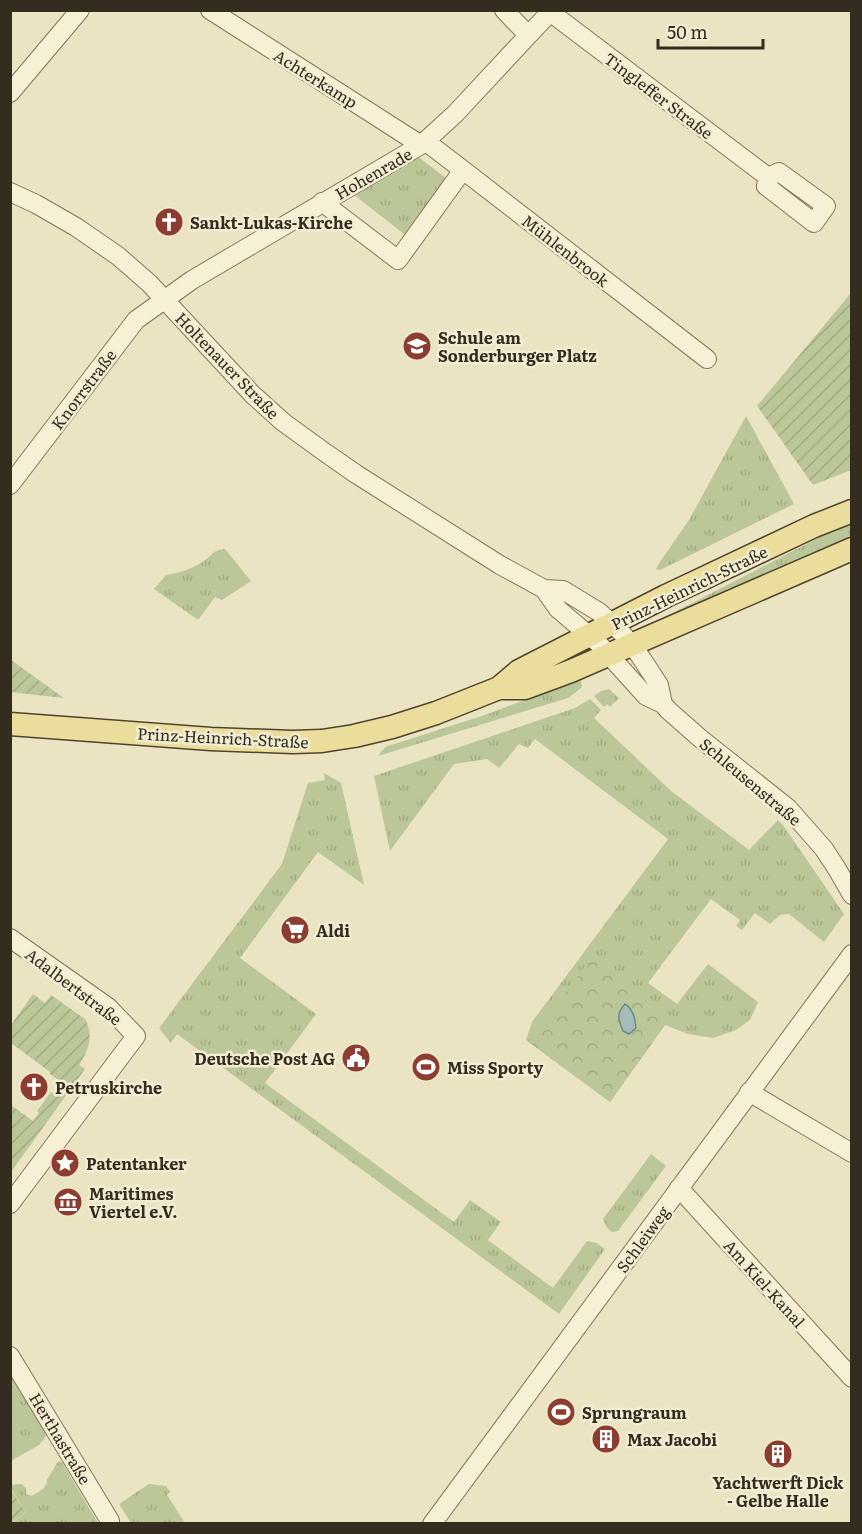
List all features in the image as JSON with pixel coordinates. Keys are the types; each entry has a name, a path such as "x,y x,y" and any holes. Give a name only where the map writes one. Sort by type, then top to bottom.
{"main road":[{"name":"Prinz-Heinrich-Straße","path":"10,724 211,739 293,742 322,741 392,727 436,713 499,688 519,671 666,596 814,526 852,511"},
{"name":"Prinz-Heinrich-Straße","path":"499,688 525,688 571,671 852,549"}],"street":[{"path":"10,93 80,10"},
{"name":"Achterkamp","path":"210,10 423,143"},
{"path":"504,10 528,35"},
{"name":"Hohenrade","path":"164,299 192,280 423,143 455,114 551,11"},
{"name":"Tingleffer Straße","path":"551,11 768,177"},
{"name":"Mühlenbrook","path":"423,143 463,170 707,359"},
{"path":"322,202 398,260 463,170"},
{"name":"Holtenauer Straße","path":"10,192 76,227 104,245 138,272 234,377 283,422 356,474 500,565 544,589 563,590 589,606 613,623 631,644"},
{"name":"Knorrstraße","path":"10,486 135,320 164,299"},
{"name":"Holtenauer Straße","path":"544,589 558,609 608,654"},
{"name":"Schleusenstraße","path":"631,644 659,685 663,704"},
{"name":"Schleusenstraße","path":"608,654 646,696 663,704 701,739 788,808 824,849 852,895"},
{"name":"Adalbertstraße","path":"10,938 108,1007 136,1036 10,1204"},
{"name":"Schleiweg","path":"432,1524 852,954"},
{"path":"749,1092 852,1154"},
{"name":"Am Kiel-Kanal","path":"679,1188 852,1378"},
{"name":"Herthastraße","path":"10,1356 110,1521"}],"green space":[{"path":"416,155 451,182 409,238 353,194"},
{"path":"851,293 851,470 813,485 757,406"},
{"path":"746,416 794,504 660,570 656,569 689,520"},
{"path":"851,521 851,538 670,619 669,615"},
{"path":"225,549 251,581 222,600 215,597 198,620 154,589 166,575 181,572 204,561 215,552"},
{"path":"11,660 64,698 11,692"},
{"path":"580,679 581,688 568,698 378,756 385,747 485,715"},
{"path":"609,689 619,698 610,707 607,704 604,707 594,696"},
{"path":"590,699 601,710 594,718 670,790 749,850 778,820 844,914 824,942 789,914 780,915 770,924 755,913 742,930 736,926 740,920 711,899 648,983 677,1004 708,964 758,1002 750,1020 736,1030 713,1038 688,1034 665,1025 610,1102 526,1040 532,1022 668,839 535,739 528,748 519,744 499,768 487,759 454,764 390,851 374,776 575,708"},
{"path":"324,773 341,783 364,885 318,852 240,958 316,1014 265,1083 454,1222 470,1200 501,1222 488,1240 553,1288 587,1241 596,1243 605,1249 559,1314 177,1034 171,1043 159,1028 282,864 308,783 325,780"},
{"path":"590,960 609,966 665,1025 610,1102 529,1042"},
{"path":"33,994 45,1003 51,995 85,1019 90,1037 79,1065 85,1069 11,1172 11,1105 33,1121 39,1113 37,1111 61,1082 11,1043 11,1025"},
{"path":"651,1154 666,1166 618,1231 612,1232 607,1228 603,1219"},
{"path":"10,1368 45,1424 46,1436 39,1445 11,1461"},
{"path":"60,1461 98,1523 11,1524 26,1512 11,1489 11,1485 22,1484 26,1488 26,1494 32,1496 44,1488"},
{"path":"149,1484 166,1486 170,1492 167,1495 185,1523 131,1523 119,1504"},
{"path":"10,1489 26,1512 11,1523 10,1523"}],"water":[{"path":"625,1004 632,1011 636,1024 636,1028 629,1034 623,1031 619,1020 620,1011"}],"place":[{"name":"Sankt-Lukas-Kirche","path":"169,222"},
{"name":"Schule am Sonderburger Platz","path":"417,346"},
{"name":"Aldi","path":"295,930"},
{"name":"Deutsche Post AG","path":"356,1058"},
{"name":"Miss Sporty","path":"426,1067"},
{"name":"Petruskirche","path":"34,1087"},
{"name":"Patentanker","path":"65,1163"},
{"name":"Maritimes Viertel e.V.","path":"68,1202"},
{"name":"Sprungraum","path":"561,1412"},
{"name":"Max Jacobi","path":"606,1439"},
{"name":"Yachtwerft Dick - Gelbe Halle","path":"778,1454"}]}
